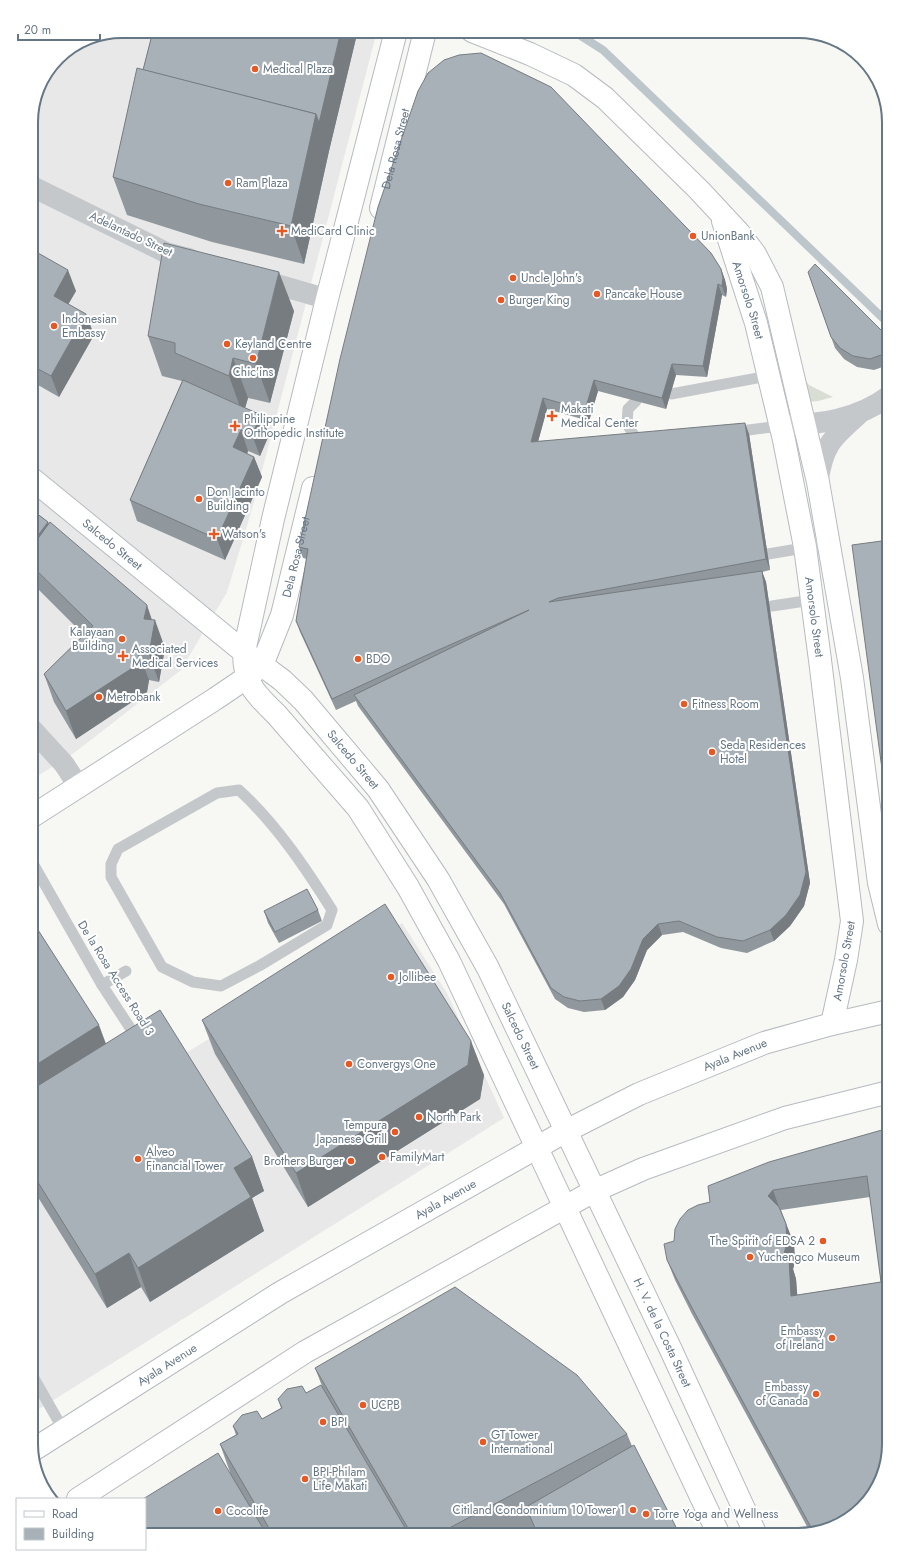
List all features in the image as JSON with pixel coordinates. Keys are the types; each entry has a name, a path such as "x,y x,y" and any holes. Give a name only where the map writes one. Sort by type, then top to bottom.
{"street":[{"path":"394,38 326,299 273,519 244,652 244,666 254,672 265,703 358,808 408,887 459,980 716,1528"},
{"name":"Dela Rosa Street","path":"375,230 423,38"},
{"name":"Amorsolo Street","path":"490,38 530,54 574,75 605,98 699,190 739,233 755,254 772,287 793,425 804,547 852,921 846,960 832,1024"},
{"name":"Adelantado Street","path":"38,189 167,253 205,264"},
{"name":"Amorsolo Street","path":"722,216 728,239 736,259 756,323 768,376 793,425 817,479 852,678 878,883 882,898"},
{"path":"243,275 326,299"},
{"path":"817,479 820,462 827,446 840,431 860,413 882,400"},
{"path":"793,425 834,420 860,413"},
{"name":"Dela Rosa Street","path":"254,672 282,615 317,469"},
{"name":"Salcedo Street","path":"38,484 244,652"},
{"path":"38,813 80,787 254,672"},
{"name":"Salcedo Street","path":"254,672 282,680 303,700 378,789 438,879 488,968 566,1131"},
{"path":"38,736 64,764 80,787"},
{"name":"Ayala Avenue","path":"38,1446 280,1293 566,1131 639,1094 764,1043 832,1024 882,1013"},
{"path":"80,1498 305,1352 594,1191 643,1170 786,1118 882,1094"},
{"name":"H. V. de la Costa Street","path":"566,1131 671,1350 753,1528"}],"lane":[{"path":"671,394 768,376"},
{"path":"636,401 628,409 627,424 635,437 650,441 658,440"},
{"path":"719,434 793,425"},
{"path":"768,554 828,544"},
{"path":"772,606 812,600"},
{"path":"239,790 256,806 305,868 332,910 327,925 259,966 222,986 193,982 162,967 155,954 111,878 112,864 118,849 217,792 239,790"},
{"name":"De la Rosa Access Road 3","path":"38,872 102,985 143,1047"},
{"path":"102,985 126,971"},
{"path":"38,1385 64,1431"}],"shaded area":[{"path":"117,38 375,38 252,509 227,592 181,670 70,756 38,776 38,117 44,90 55,71 80,49 90,44"},
{"path":"804,379 809,385 833,397 810,402"},
{"path":"402,923 447,993 504,1118 38,1410 38,1142"}],"building":[{"path":"151,38 339,38 319,123 316,114 143,70"},
{"path":"481,53 551,87 711,253 721,269 723,278 722,286 718,284 703,366 672,364 662,398 594,380 585,410 543,398 531,442 745,423 766,559 558,598 549,602 762,571 806,872 800,895 786,915 770,930 743,941 717,937 679,921 658,924 643,939 631,969 619,986 601,999 580,1001 564,997 551,988 500,893 354,695 529,610 332,699 296,621 308,549 299,547 340,359 378,207 418,91 428,73 444,60 459,55"},
{"name":"Ram Plaza","path":"137,68 316,114 291,226 199,204 113,177"},
{"path":"164,243 279,272 256,364 233,358 229,376 175,353 175,343 148,336"},
{"path":"38,253 68,270 54,296 86,314 51,376 38,369"},
{"path":"815,264 882,331 882,355 870,359 853,356 840,348 831,337 808,272"},
{"name":"Don Jacinto Building","path":"183,380 261,415 252,435 241,430 233,447 254,457 217,539 130,500"},
{"path":"38,514 48,522 38,536"},
{"name":"Kalayaan Building","path":"50,522 147,605 144,619 155,620 149,654 139,653 137,665 66,711 44,674 93,626 38,572 38,538"},
{"path":"882,541 882,769 852,545"},
{"path":"307,889 318,910 275,932 264,911"},
{"name":"Convergys One","path":"385,904 471,1041 468,1065 296,1173 202,1020"},
{"path":"38,930 99,1025 38,1064"},
{"name":"Alveo Financial Tower","path":"160,1010 252,1157 234,1168 251,1197 138,1268 129,1253 95,1274 38,1182 38,1086"},
{"path":"882,1130 881,1455 876,1476 865,1495 849,1511 825,1524 811,1527 667,1260 664,1244 674,1241 675,1229 680,1219 688,1210 698,1205 710,1202 708,1186 769,1162","holes":["867,1176 881,1282 791,1296 789,1258 783,1258 787,1242 786,1224 779,1207 768,1196 773,1190"]},
{"name":"GT Tower International","path":"455,1287 577,1375 627,1434 449,1528 408,1528 315,1368"},
{"name":"BPI-Philam Life Makati","path":"321,1385 405,1528 269,1528 220,1444 238,1434 233,1426 242,1415 257,1411 262,1419 282,1408 278,1399 287,1389 302,1386 306,1393"},
{"path":"634,1445 676,1528 535,1528 526,1507"},
{"path":"218,1453 263,1528 146,1528 146,1498 145,1498"}],"waterway":[{"path":"584,38 603,50 882,317"}],"place":[{"name":"Medical Plaza","path":"255,69"},
{"name":"Ram Plaza","path":"228,183"},
{"name":"MediCard Clinic","path":"282,231"},
{"name":"UnionBank","path":"693,236"},
{"name":"Uncle John's","path":"513,278"},
{"name":"Pancake House","path":"597,294"},
{"name":"Burger King","path":"501,300"},
{"name":"Indonesian Embassy","path":"54,326"},
{"name":"Keyland Centre","path":"227,344"},
{"name":"Chic'ins","path":"253,358"},
{"name":"Makati Medical Center","path":"552,416"},
{"name":"Philippine Orthopedic Institute","path":"235,426"},
{"name":"Don Jacinto Building","path":"199,499"},
{"name":"Watson's","path":"214,534"},
{"name":"Kalayaan Building","path":"122,639"},
{"name":"Associated Medical Services","path":"123,656"},
{"name":"BDO","path":"358,659"},
{"name":"Metrobank","path":"99,697"},
{"name":"Fitness Room","path":"684,704"},
{"name":"Seda Residences Hotel","path":"712,752"},
{"name":"Jollibee","path":"391,977"},
{"name":"Convergys One","path":"349,1064"},
{"name":"North Park","path":"419,1117"},
{"name":"Tempura Japanese Grill","path":"395,1132"},
{"name":"FamilyMart","path":"382,1157"},
{"name":"Alveo Financial Tower","path":"138,1159"},
{"name":"Brothers Burger","path":"351,1161"},
{"name":"The Spirit of EDSA 2","path":"823,1241"},
{"name":"Yuchengco Museum","path":"750,1257"},
{"name":"Embassy of Ireland","path":"832,1338"},
{"name":"Embassy of Canada","path":"816,1394"},
{"name":"UCPB","path":"363,1405"},
{"name":"BPI","path":"323,1422"},
{"name":"GT Tower International","path":"483,1442"},
{"name":"BPI-Philam Life Makati","path":"305,1479"},
{"name":"Citiland Condominium 10 Tower 1","path":"633,1510"},
{"name":"Cocolife","path":"218,1511"},
{"name":"Torre Yoga and Wellness","path":"646,1514"}]}
